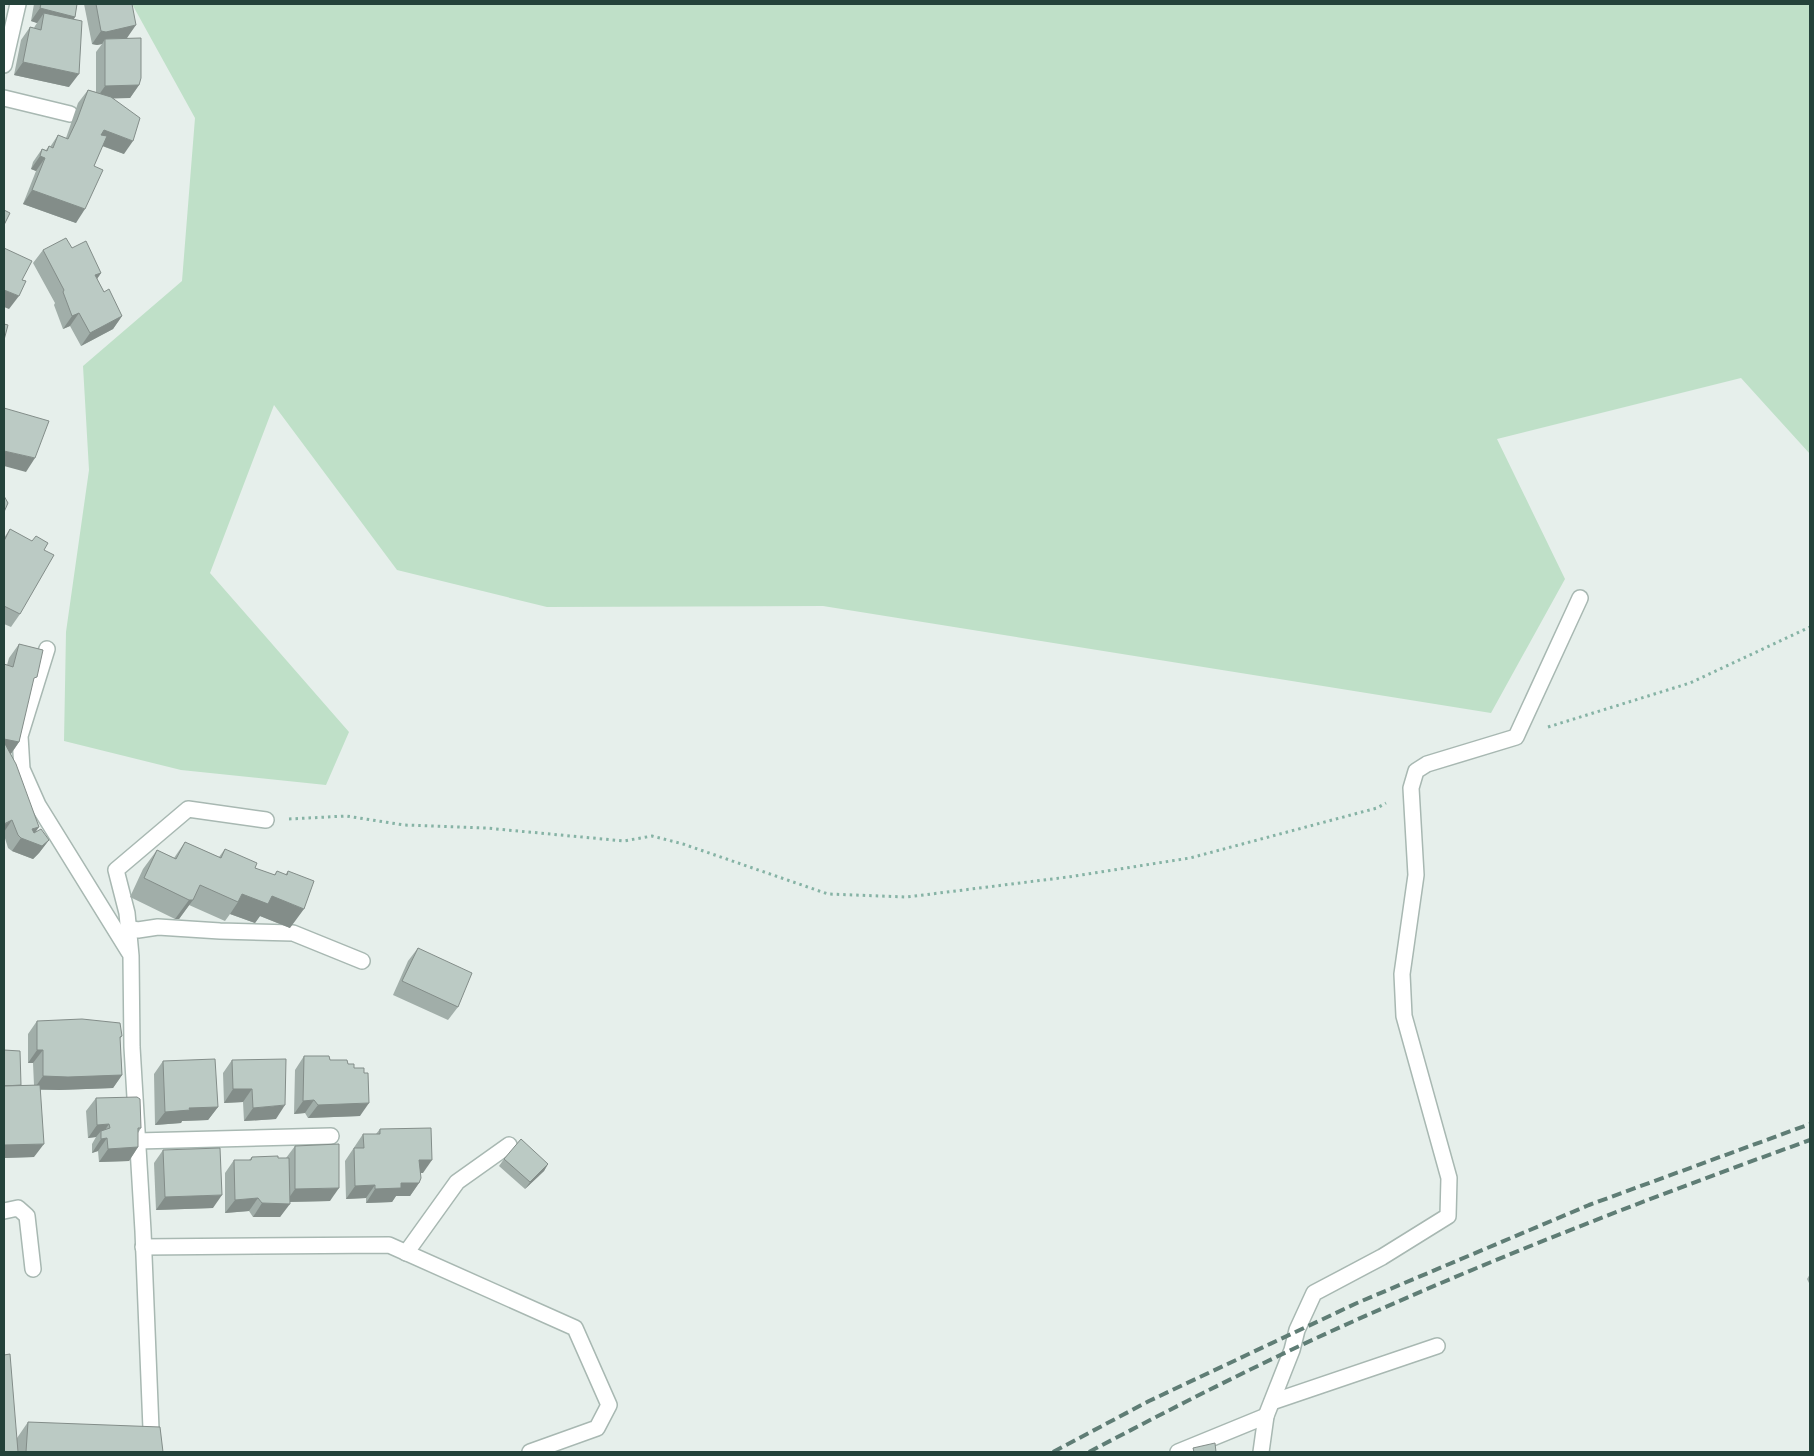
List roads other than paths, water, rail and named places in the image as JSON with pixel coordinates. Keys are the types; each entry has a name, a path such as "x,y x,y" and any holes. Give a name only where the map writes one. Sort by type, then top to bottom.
{"street":[{"path":"4,65 18,4"},
{"path":"4,98 70,114"},
{"path":"1261,1452 1266,1416 1292,1350 1297,1330 1314,1293 1382,1257 1448,1216 1449,1178 1404,1016 1402,974 1416,875 1411,788 1416,771 1427,764 1516,737 1580,598"},
{"path":"47,648 20,736 22,769 38,805 131,956"},
{"path":"153,1452 132,1047 131,956 127,913 116,870 188,809 266,820"},
{"path":"129,928 138,930 158,927 293,933 362,960"},
{"path":"137,1141 331,1136"},
{"path":"406,1253 457,1182 509,1145"},
{"path":"4,1211 18,1208 27,1216 33,1269"},
{"path":"143,1247 389,1245 575,1328 609,1404 597,1428 530,1452"},
{"path":"1272,1402 1436,1346"},
{"path":"1178,1452 1266,1416"}],"railway":[{"path":"1053,1452 1149,1401 1357,1303 1589,1205 1810,1124"},
{"path":"1089,1452 1265,1363 1426,1289 1590,1222 1810,1140"}]}
